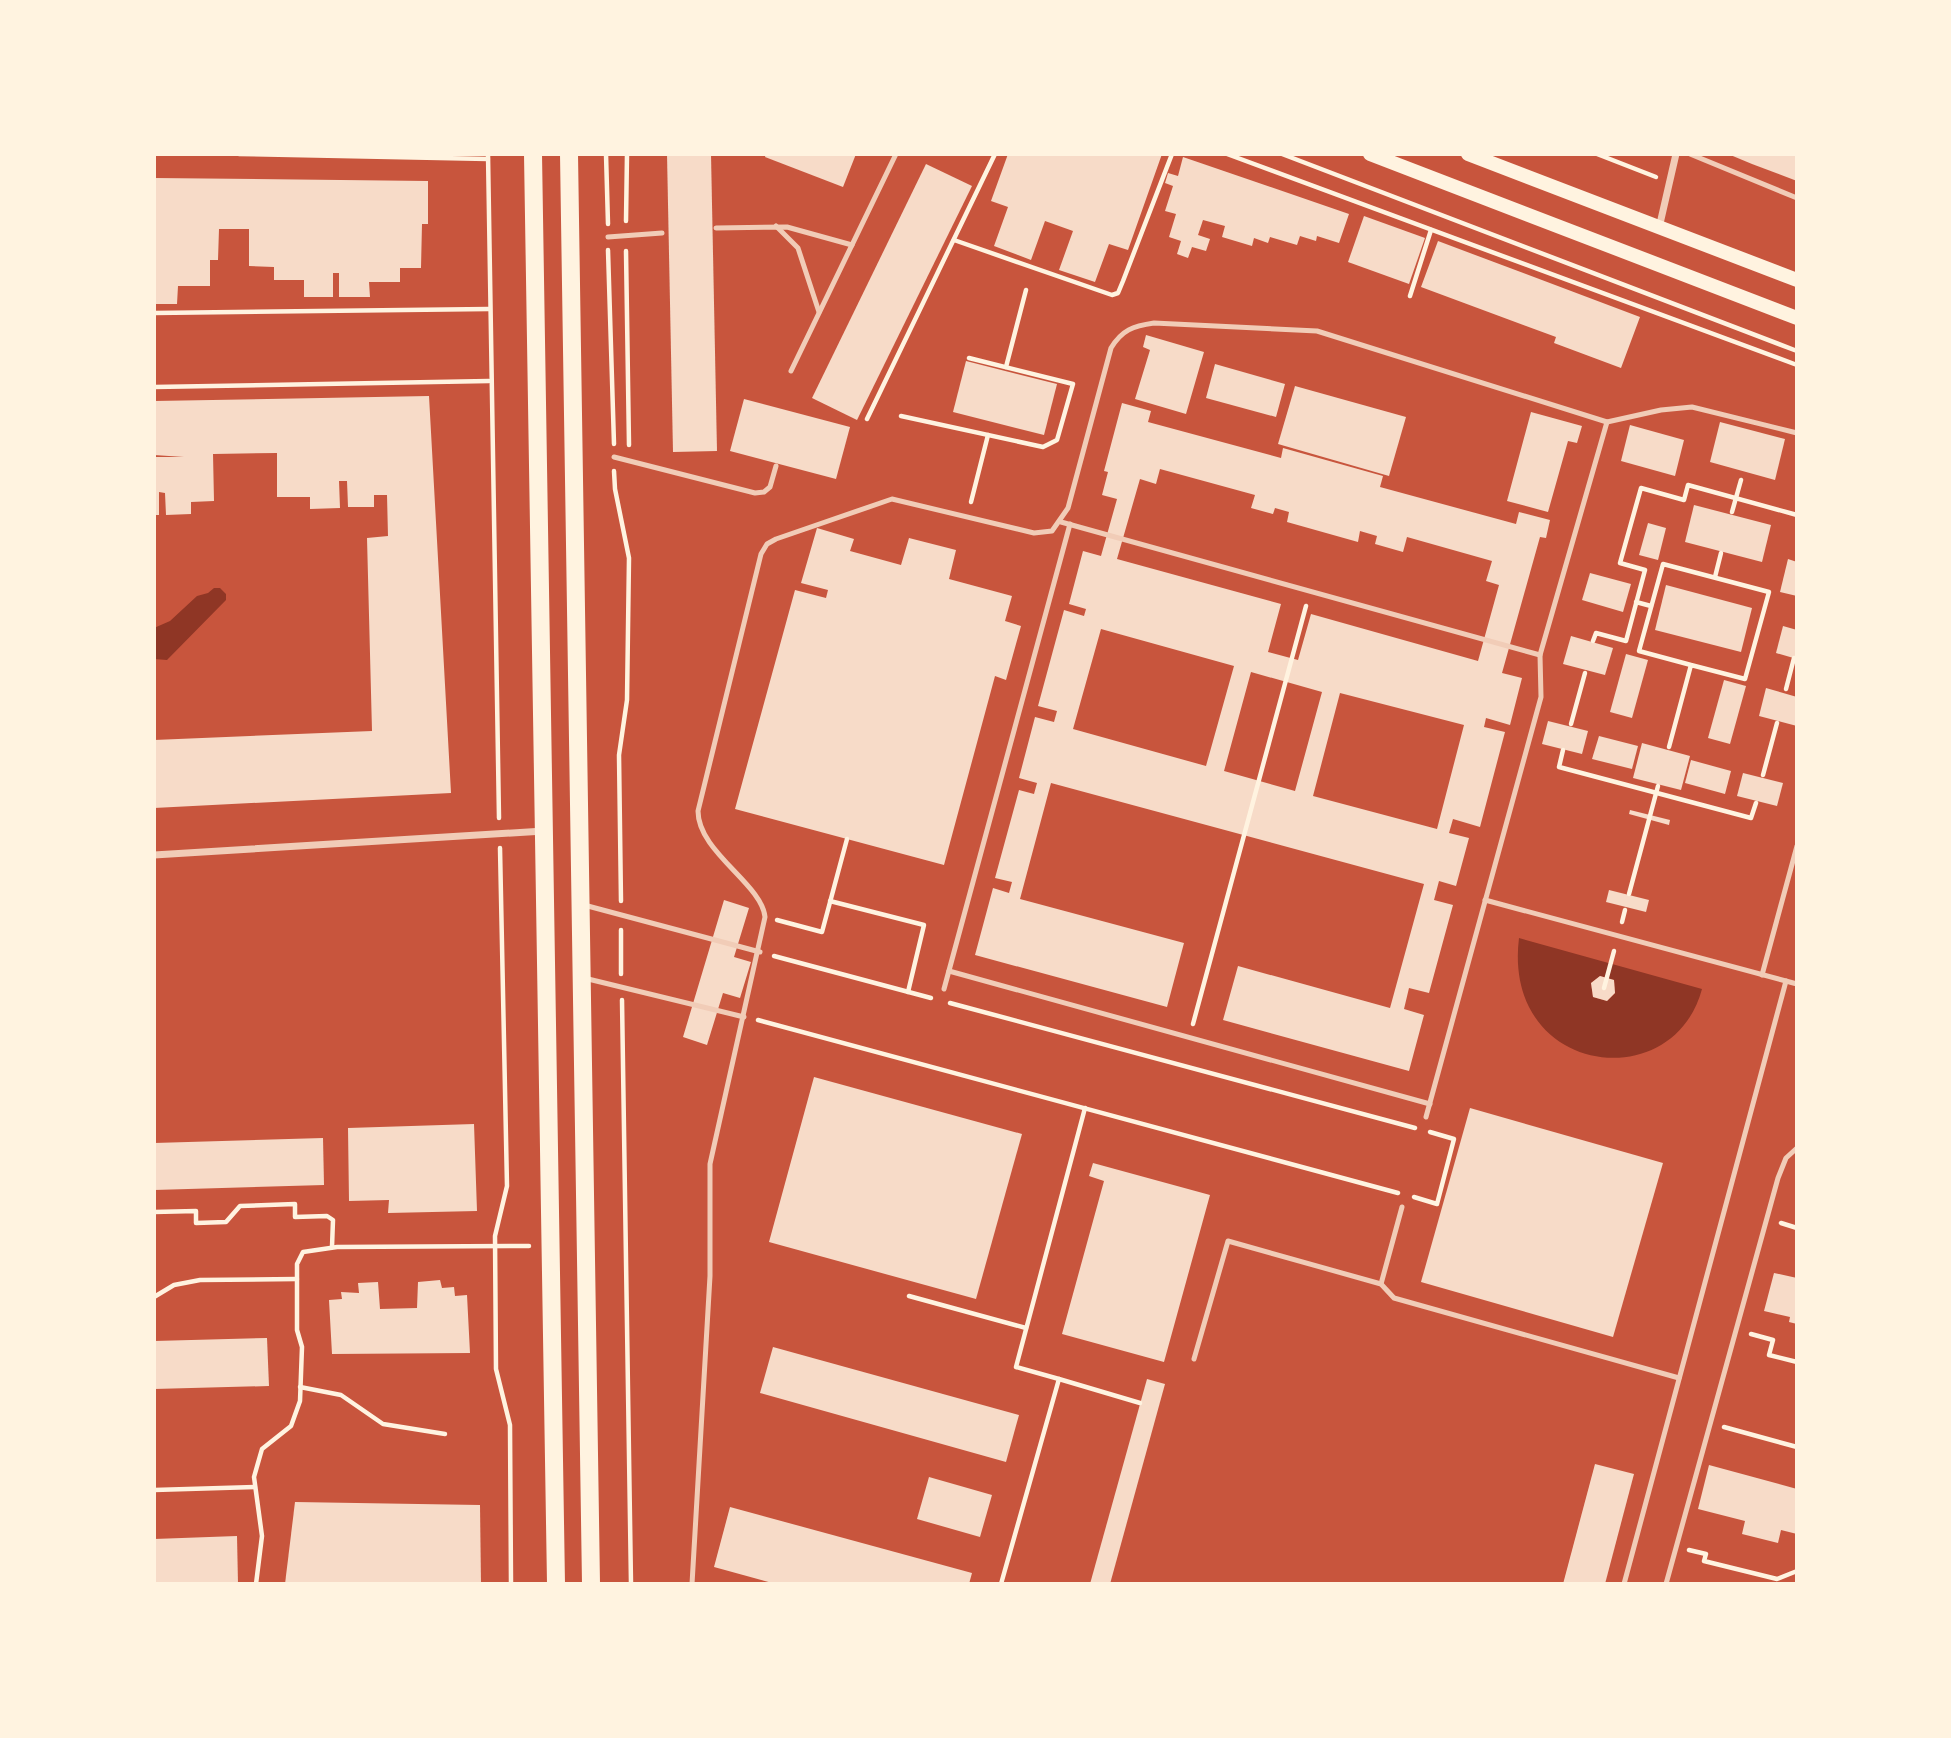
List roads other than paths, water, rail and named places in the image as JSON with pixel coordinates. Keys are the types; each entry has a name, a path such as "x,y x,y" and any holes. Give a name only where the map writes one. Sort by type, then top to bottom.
{"main road":[{"path":"533,154 556,1584"},
{"path":"569,154 584,978 591,1584"},
{"path":"1370,154 1797,318"},
{"path":"1468,154 1797,280"}],"street":[{"path":"1659,228 1676,154"},
{"path":"154,855 544,831"}],"lane":[{"path":"791,371 896,154"},
{"path":"1690,154 1797,198"},
{"path":"716,228 776,226 800,229 852,245"},
{"path":"776,226 798,248 819,313"},
{"path":"608,237 662,233"},
{"path":"692,1584 710,1276 710,1164 717,1123 760,952 765,917 764,905 759,897 740,880 708,839 698,819 763,549 776,539 882,500 903,500 1040,534 1052,531 1061,522 1068,508 1111,348 1122,333 1133,326 1154,323 1317,331 1607,422 1661,410 1692,407 1797,433"},
{"path":"1426,1117 1541,697 1539,655 1607,422"},
{"path":"614,457 755,493 764,492 770,487 776,467"},
{"path":"1061,522 1539,655"},
{"path":"944,989 1070,524"},
{"path":"1762,975 1797,846"},
{"path":"1485,900 1797,984"},
{"path":"581,905 760,952"},
{"path":"949,971 1430,1104"},
{"path":"584,978 744,1017"},
{"path":"1624,1584 1786,981"},
{"path":"1666,1584 1779,1178 1786,1158 1797,1148"},
{"path":"1381,1284 1402,1207"},
{"path":"1194,1359 1227,1241 1381,1284 1394,1298 1679,1378"}]}
